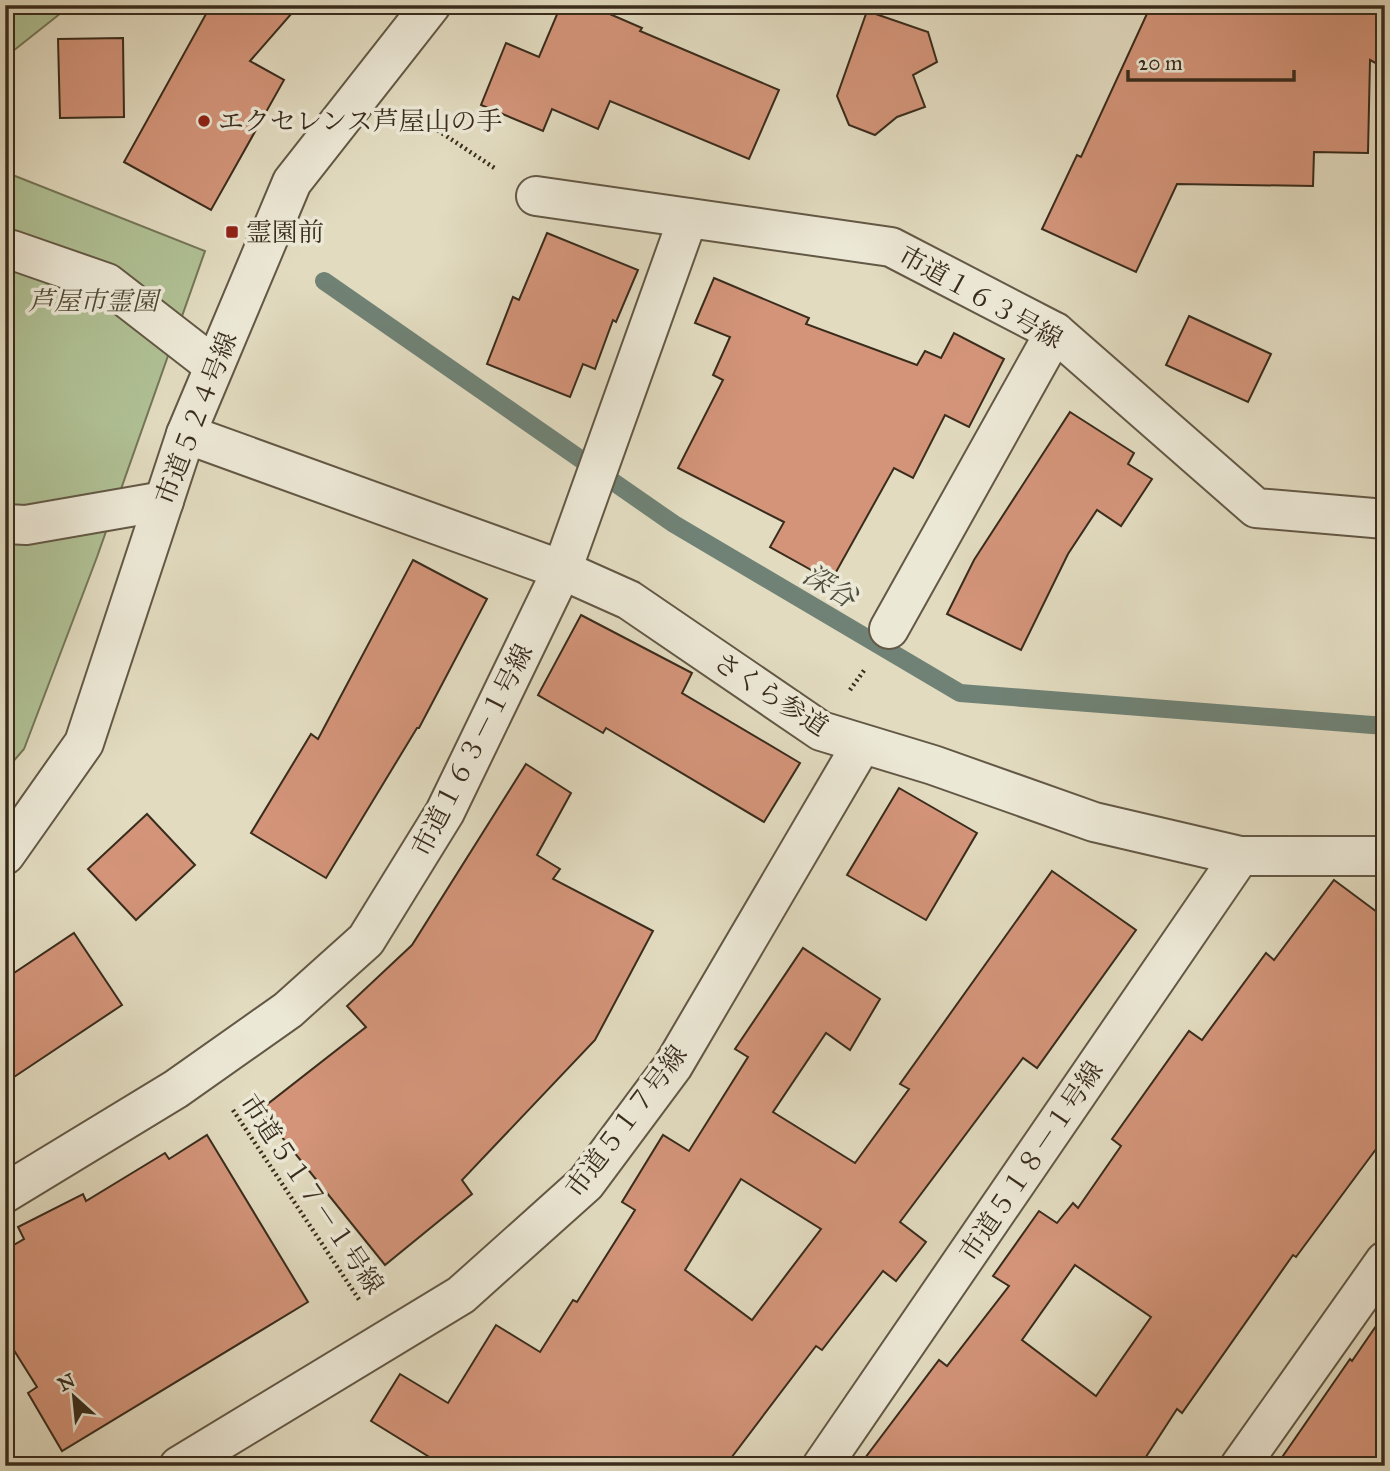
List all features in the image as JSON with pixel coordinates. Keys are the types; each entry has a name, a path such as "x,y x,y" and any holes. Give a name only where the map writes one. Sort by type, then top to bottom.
{"street":[{"name":"市道５２４号線","path":"5,855 84,743 186,434 292,182 431,5"},
{"name":"市道１６３号線","path":"536,196 891,247 1055,332 1255,508 1385,519"},
{"name":"市道１６３－１号線","path":"5,1192 176,1089 288,1010 366,940 445,812 562,570 688,218"},
{"path":"5,250 12,250 107,283 214,366"},
{"path":"889,629 1055,332"},
{"name":"さくら参道","path":"186,434 562,570 629,600 821,731 933,765 1094,822 1240,856 1385,856"},
{"path":"5,524 26,525 164,501"},
{"name":"市道５１７号線","path":"179,1466 461,1295 586,1183 673,1066 862,744"},
{"name":"市道５１８－１号線","path":"822,1466 1240,856"},
{"path":"1240,1466 1385,1261"}],"path":[{"path":"418,117 536,196"},
{"name":"市道５１７－１号線","path":"206,1068 386,1340"}],"green space":[{"path":"5,5 71,5 13,51 5,72"},
{"name":"芦屋市霊園","path":"5,172 205,251 97,557 24,749 5,771"}],"building":[{"name":"エクセレンス芦屋山の手","path":"211,5 299,5 250,61 284,80 211,210 124,162"},
{"path":"561,5 589,5 642,28 640,31 779,90 749,159 610,101 598,129 552,109 543,131 481,105 506,43 539,57"},
{"path":"1151,5 1385,5 1385,68 1370,60 1368,153 1314,152 1313,186 1177,184 1136,272 1042,229 1077,155 1081,157"},
{"path":"867,11 928,32 937,62 913,75 925,107 897,117 875,135 849,125 837,96"},
{"path":"123,38 124,117 60,118 58,39"},
{"path":"547,233 638,270 616,322 613,320 595,369 583,364 570,397 487,364 513,297 519,300"},
{"path":"714,278 809,318 806,324 917,365 925,351 941,358 954,333 1004,359 969,427 945,415 913,478 894,468 831,581 770,547 784,522 678,468 723,380 713,375 730,337 695,323"},
{"path":"1189,316 1271,354 1248,402 1166,365"},
{"path":"1070,412 1134,453 1128,464 1152,479 1121,526 1097,510 1068,554 1021,650 947,614 974,560"},
{"path":"413,560 487,599 419,728 326,878 251,833 311,734 318,739"},
{"path":"581,615 692,673 682,693 800,763 764,822 606,728 603,733 538,695"},
{"path":"526,764 571,793 537,855 560,869 553,879 653,931 595,1040 462,1180 472,1194 385,1265 260,1110 366,1027 347,1006 412,945"},
{"path":"899,788 977,833 926,920 847,875"},
{"path":"147,814 195,865 136,920 88,869"},
{"path":"1052,871 1136,930 1037,1068 1023,1058 900,1222 926,1242 896,1281 883,1271 822,1350 816,1346 725,1466 444,1466 371,1421 400,1374 448,1403 496,1325 540,1352 573,1300 577,1302 635,1210 622,1202 663,1135 689,1151 748,1057 735,1049 803,948 880,999 850,1050 826,1033 773,1112 855,1163 909,1089 900,1084","holes":["741,1179 821,1229 752,1320 685,1270"]},
{"path":"1334,880 1385,918 1385,1137 1296,1257 1293,1255 1182,1413 1177,1409 1140,1466 859,1466 939,1360 947,1366 1009,1286 993,1276 1039,1211 1057,1223 1073,1203 1078,1208 1121,1146 1112,1139 1189,1031 1202,1040 1266,953 1274,960","holes":["1075,1265 1151,1317 1096,1396 1022,1340"]},
{"path":"74,933 122,1005 5,1083 5,979"},
{"path":"207,1135 308,1302 62,1451 28,1393 37,1387 5,1336 5,1250 24,1239 18,1227 83,1194 86,1201 165,1153 169,1159"},
{"path":"1385,1313 1385,1466 1276,1466 1350,1359 1352,1361"}],"waterway":[{"name":"深谷","path":"324,281 674,524 960,693 1385,726"}],"place":[{"name":"エクセレンス芦屋山の手","path":"204,121"},
{"name":"霊園前","path":"232,232"}]}
